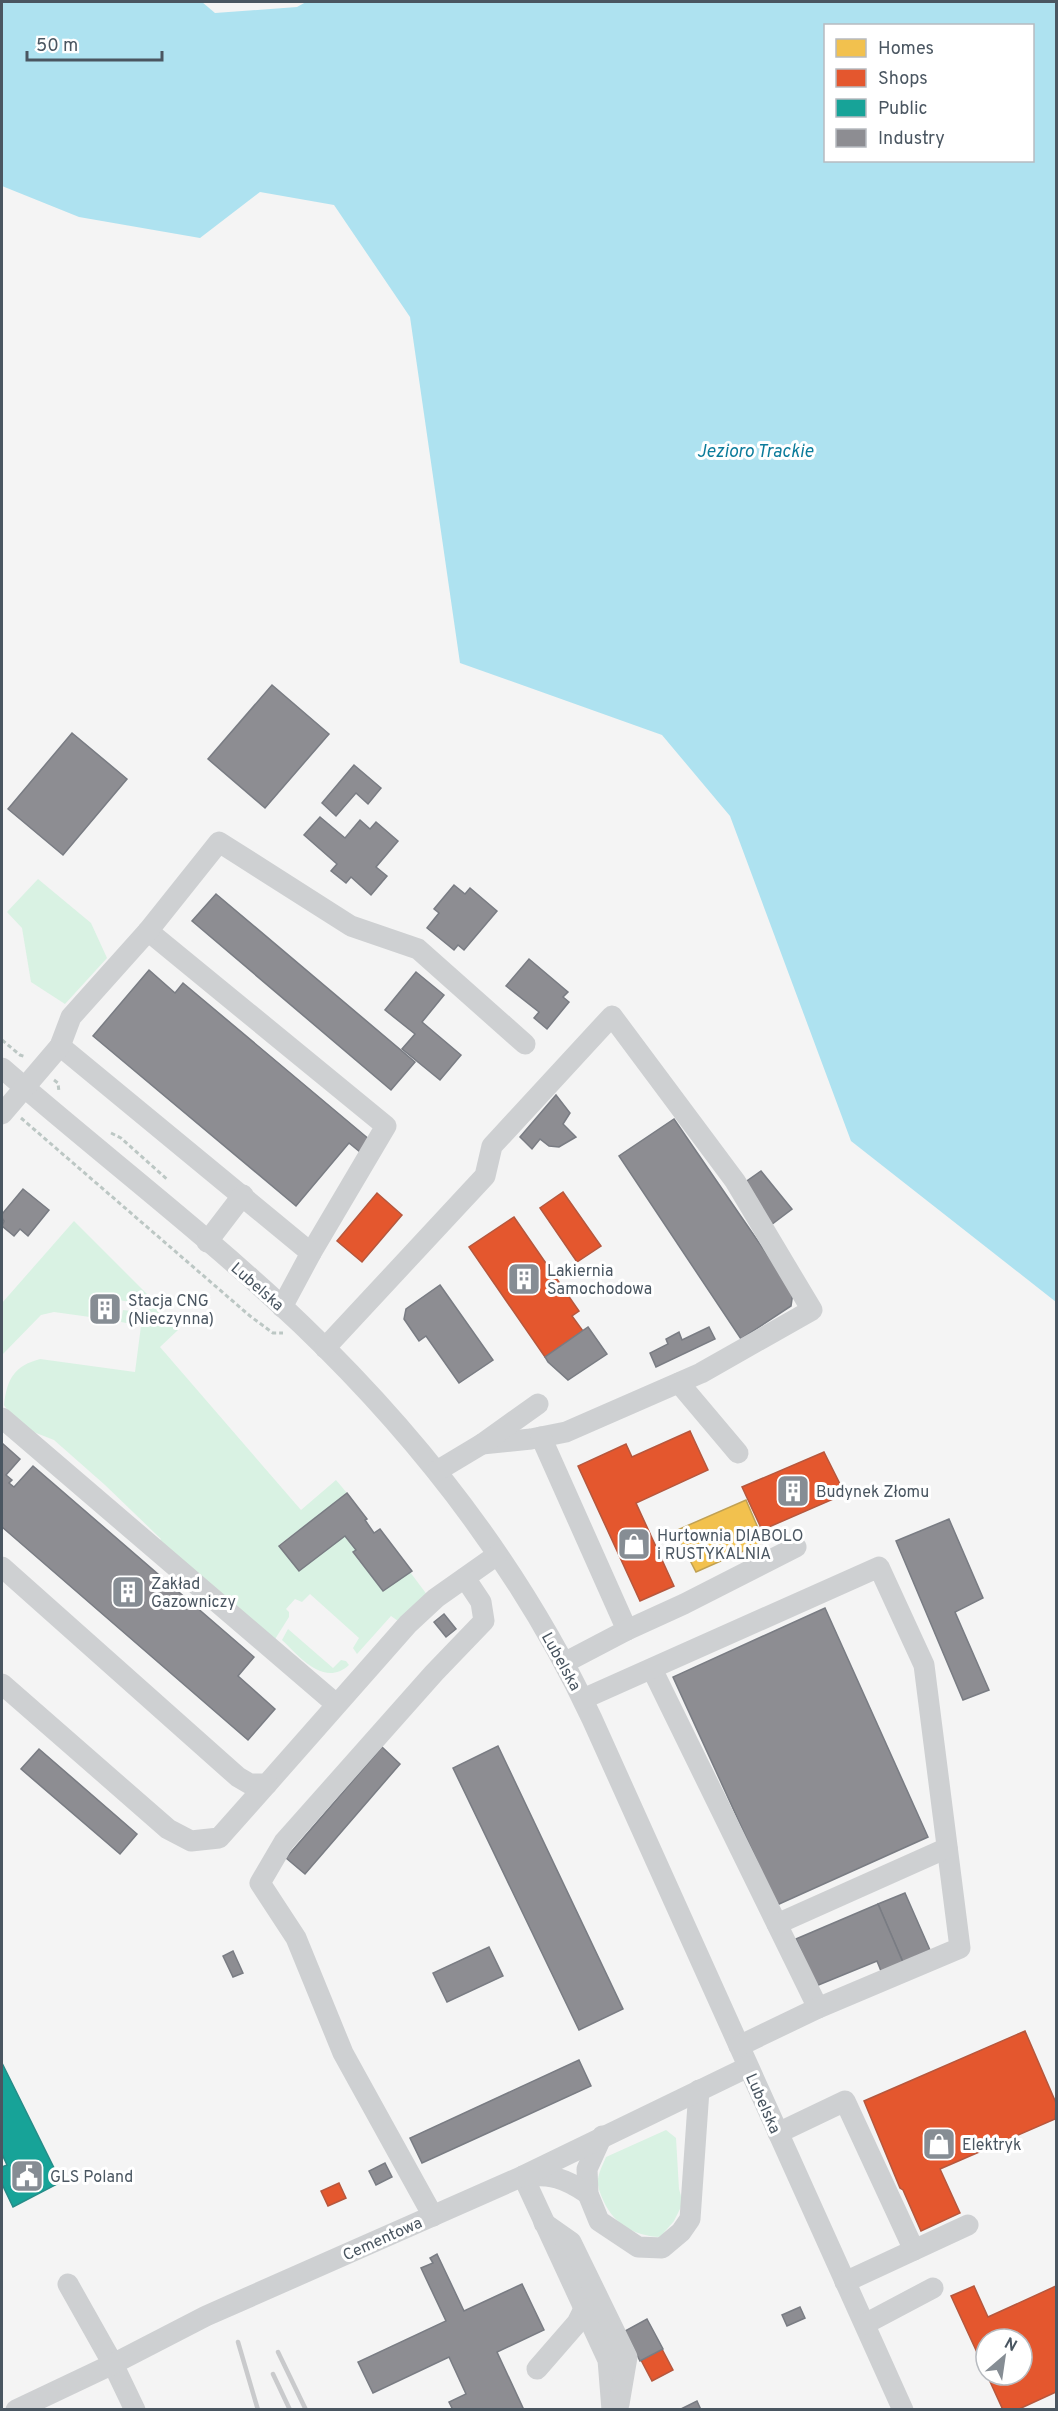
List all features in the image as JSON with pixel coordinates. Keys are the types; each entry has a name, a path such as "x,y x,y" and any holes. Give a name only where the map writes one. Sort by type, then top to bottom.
{"street":[{"path":"5,1111 60,1046 71,1017 148,931 219,842 351,926 418,949 525,1044"},
{"path":"148,931 386,1126 282,1307"},
{"path":"325,1348 486,1176 492,1146 612,1016 735,1181 812,1310 701,1373 566,1432 482,1444"},
{"path":"60,1046 311,1253"},
{"name":"Lubelska","path":"2,1068 300,1323 377,1401 437,1471 498,1555 564,1663 583,1699 903,2409"},
{"path":"207,1242 243,1195"},
{"path":"679,1383 738,1453"},
{"path":"437,1471 482,1444 538,1404"},
{"path":"2,1418 336,1704"},
{"path":"541,1437 627,1630"},
{"path":"564,1663 796,1547"},
{"path":"2,1684 168,1829 191,1841 219,1838 408,1624 436,1598 498,1555"},
{"path":"2,1567 238,1777 250,1784 267,1784"},
{"path":"583,1699 879,1567 924,1665 960,1948 818,2008 739,2046"},
{"path":"433,2216 343,2054 296,1938 260,1883 284,1842 434,1673 484,1621 481,1602 465,1578"},
{"path":"652,1669 818,2008"},
{"path":"777,1924 946,1848"},
{"name":"Cementowa","path":"16,2409 113,2364 206,2316 524,2176 602,2136 748,2067"},
{"path":"602,2136 587,2169 588,2194 599,2221 638,2247 662,2248 681,2232 690,2219 699,2090"},
{"path":"778,2133 845,2101 914,2250"},
{"path":"588,2194 571,2182 547,2174 524,2176 543,2223 608,2360 612,2409"},
{"path":"543,2223 571,2242 627,2357 619,2409"},
{"path":"845,2282 968,2225"},
{"path":"68,2284 113,2364 135,2409"},
{"path":"865,2324 933,2288"},
{"path":"537,2369 577,2323 584,2309"}],"path":[{"path":"5,1111 273,1333 291,1333 300,1323"}],"green space":[{"path":"38,879 91,923 107,958 65,1004 31,982 22,928 7,912"},
{"path":"74,1221 155,1302 178,1330 160,1347 301,1510 336,1480 347,1493 279,1545 299,1571 345,1536 356,1550 353,1553 383,1591 410,1572 428,1596 398,1621 391,1616 357,1654 353,1648 359,1638 310,1594 302,1602 295,1599 286,1609 289,1617 272,1644 157,1543 161,1539 105,1485 54,1440 31,1431 15,1421 4,1405 7,1388 13,1375 24,1365 40,1359 135,1372 141,1326 121,1322 123,1310 148,1313 148,1304 93,1297 90,1317 54,1312 41,1315 2,1355 2,1303"},
{"path":"288,1629 333,1668 341,1660 346,1661 349,1665 340,1671 330,1673 312,1667 282,1640"},
{"path":"666,2130 676,2138 679,2189 683,2203 674,2221 660,2237 634,2232 620,2223 602,2197 598,2179 606,2157"}],"water":[{"name":"Jezioro Trackie","path":"2,2 202,2 215,13 297,7 306,2 1056,2 1056,1302 851,1141 730,816 662,735 460,663 410,317 334,205 260,192 200,238 79,217 2,186"}],"building: Homes":[{"path":"746,1500 764,1542 696,1572 675,1531"}],"building: Shops":[{"path":"563,1192 601,1246 577,1262 540,1208"},
{"path":"377,1193 402,1215 362,1262 337,1241"},
{"name":"Lakiernia Samochodowa","path":"514,1217 579,1311 572,1316 583,1331 545,1357 469,1247"},
{"name":"Hurtownia DIABOLO i RUSTYKALNIA","path":"690,1431 708,1470 636,1503 674,1586 640,1601 578,1466 626,1444 632,1457"},
{"name":"Budynek Złomu","path":"824,1452 845,1494 762,1530 742,1487"},
{"name":"Elektryk","path":"1025,2031 1056,2103 1055,2119 940,2169 960,2213 921,2231 903,2190 900,2188 864,2101"},
{"path":"339,2183 346,2198 328,2206 321,2191"},
{"path":"974,2286 988,2317 1056,2286 1056,2392 1017,2410 1003,2410 992,2387 1034,2387 1034,2327 974,2327 974,2346 951,2296"},
{"path":"662,2349 673,2370 652,2381 641,2360"}],"building: Public":[{"path":"2,2063 61,2182 13,2207 2,2184 2,2167 7,2165 2,2154"}],"building: Industry":[{"path":"272,685 329,734 265,808 208,759"},
{"path":"72,733 127,779 63,855 8,809"},
{"path":"354,765 381,788 368,804 356,793 336,816 322,803"},
{"path":"320,817 345,838 360,820 370,829 376,822 398,841 376,867 387,876 371,895 351,877 346,883 331,871 337,864 304,835"},
{"path":"454,885 465,894 470,888 497,911 464,950 458,945 454,950 427,928 439,913 434,909"},
{"path":"216,894 415,1062 391,1090 192,921"},
{"path":"529,959 568,992 563,997 569,1002 547,1029 534,1018 539,1012 506,986"},
{"path":"149,970 175,993 183,983 370,1140 360,1152 349,1143 296,1206 93,1036"},
{"path":"416,972 444,995 422,1022 461,1055 440,1080 402,1049 415,1034 385,1010"},
{"path":"556,1095 570,1113 563,1124 576,1137 559,1147 549,1146 540,1139 532,1149 520,1137"},
{"path":"674,1119 793,1292 791,1306 741,1339 619,1156"},
{"path":"761,1171 792,1209 771,1225 744,1183"},
{"path":"23,1189 49,1210 28,1236 20,1229 14,1236 2,1226 4,1221 2,1212"},
{"path":"440,1285 493,1360 459,1383 426,1336 419,1341 404,1319 406,1309"},
{"name":"Stacja CNG (Nieczynna)","path":"98,1304 112,1306 111,1314 97,1312"},
{"path":"588,1327 607,1354 568,1380 545,1357"},
{"path":"709,1327 715,1339 656,1367 650,1353 668,1344 666,1339 679,1332 682,1340"},
{"name":"Zakład Gazowniczy","path":"2,1443 20,1459 6,1475 12,1480 9,1483 14,1487 33,1466 254,1657 238,1676 275,1709 248,1740 2,1527"},
{"path":"347,1493 367,1519 365,1520 374,1533 380,1529 412,1571 383,1591 353,1552 356,1550 345,1536 299,1571 279,1546"},
{"path":"949,1519 983,1598 955,1612 989,1690 963,1700 896,1541"},
{"path":"825,1608 928,1837 777,1905 673,1677"},
{"path":"444,1614 456,1629 446,1637 434,1622"},
{"path":"498,1746 623,2009 579,2030 453,1768"},
{"path":"382,1747 400,1764 305,1874 286,1858"},
{"path":"39,1749 137,1834 120,1854 21,1769"},
{"path":"905,1893 930,1950 903,1962 878,1904"},
{"path":"878,1904 905,1967 883,1976 877,1961 816,1986 796,1939"},
{"path":"489,1947 503,1976 447,2002 433,1973"},
{"path":"233,1951 243,1973 233,1977 223,1956"},
{"path":"579,2060 591,2086 422,2163 410,2138"},
{"path":"385,2163 392,2177 376,2185 369,2171"},
{"path":"437,2254 464,2311 522,2284 544,2330 497,2352 524,2410 453,2410 449,2402 466,2394 449,2357 373,2393 358,2362 446,2321 421,2268 433,2263 430,2258"},
{"path":"800,2307 805,2318 787,2326 782,2315"},
{"path":"647,2319 663,2349 640,2361 625,2331"},
{"path":"697,2401 701,2410 679,2410"}],"railway":[{"path":"238,2342 258,2410"},
{"path":"278,2352 306,2410"},
{"path":"273,2374 290,2410"}],"place":[{"name":"Lakiernia Samochodowa","path":"524,1279"},
{"name":"Stacja CNG (Nieczynna)","path":"105,1309"},
{"name":"Budynek Złomu","path":"793,1491"},
{"name":"Hurtownia DIABOLO i RUSTYKALNIA","path":"634,1544"},
{"name":"Zakład Gazowniczy","path":"128,1592"},
{"name":"Elektryk","path":"939,2144"},
{"name":"GLS Poland","path":"27,2176"}]}
